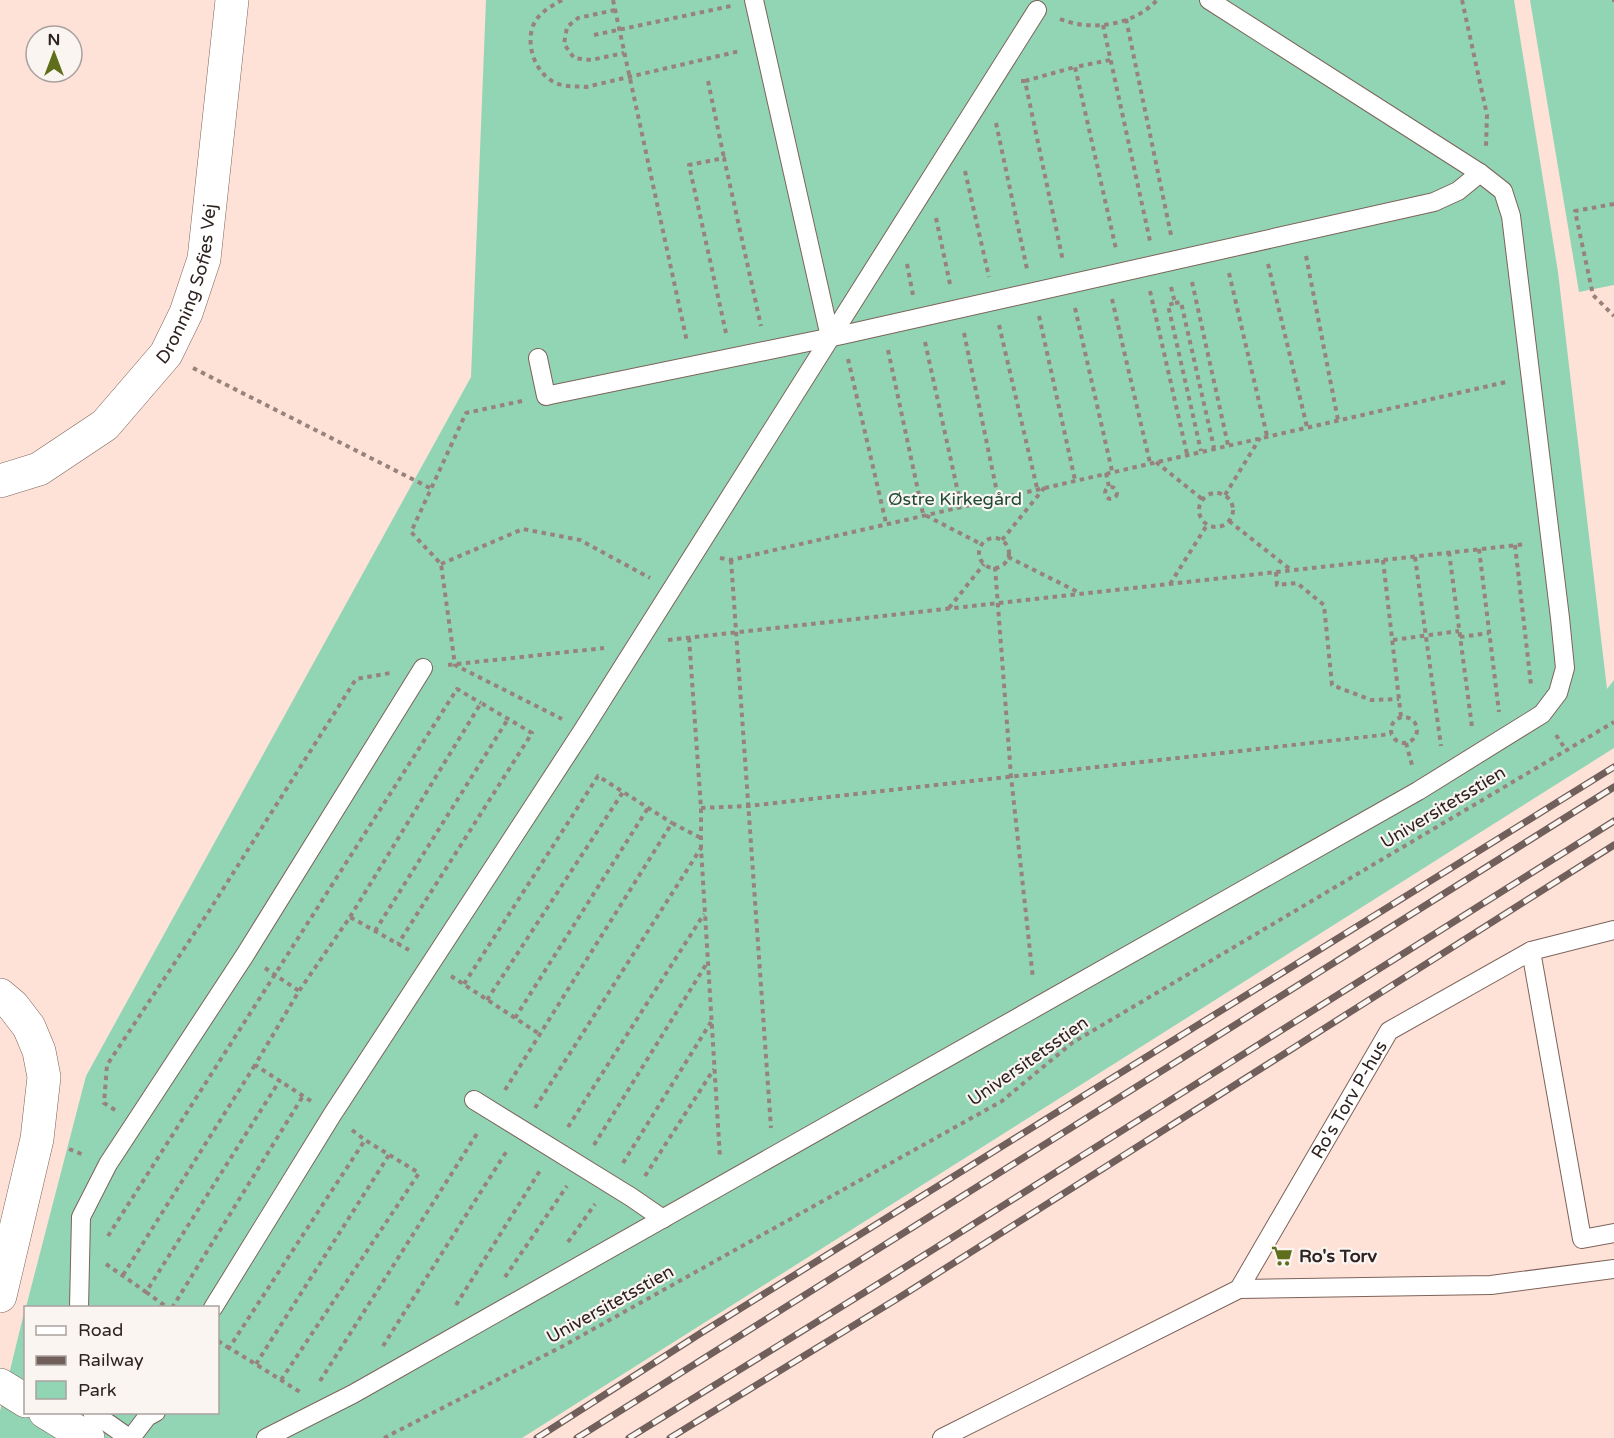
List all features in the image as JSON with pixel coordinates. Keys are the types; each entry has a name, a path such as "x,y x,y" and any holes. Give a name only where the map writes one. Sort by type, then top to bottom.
{"street":[{"name":"Dronning Sofies Vej","path":"0,481 39,468 105,425 166,354 186,313 204,259 232,0"},
{"path":"0,995 13,1006 29,1028 39,1051 44,1077 37,1139 0,1296"},
{"path":"0,1385 24,1400"},
{"path":"47,1414 88,1438"}],"lane":[{"path":"754,0 836,336"},
{"path":"266,1438 352,1394 663,1219 1444,775 1542,714 1558,693 1565,668 1511,216 1503,191 1480,173 1209,0"},
{"path":"214,1306 332,1116 836,336 916,201 1037,10"},
{"path":"538,358 546,396 836,336 1434,202 1458,191 1480,173"},
{"path":"79,1306 87,1252 81,1217 108,1164 245,955 423,668"},
{"name":"Ro's Torv P-hus","path":"1239,1289 1389,1031 1531,951 1614,930"},
{"path":"1531,951 1582,1239 1614,1233"},
{"path":"474,1100 663,1219"},
{"path":"942,1438 1239,1289 1491,1285 1614,1269"},
{"path":"94,1414 130,1438 150,1414"}],"path":[{"path":"562,0 543,11 532,28 531,51 540,73 560,85 586,87 746,50"},
{"path":"613,0 692,365"},
{"path":"594,35 736,5 735,0"},
{"path":"1037,10 1074,25 1113,25 1149,8 1157,0"},
{"path":"1462,0 1487,115 1487,139 1480,173"},
{"path":"615,10 578,18 567,27 564,44 574,58 591,60 624,53"},
{"path":"1126,19 1181,259 1228,445"},
{"path":"1103,25 1155,265"},
{"path":"1028,272 988,88 1110,60"},
{"path":"1075,67 1117,253"},
{"path":"708,81 767,350"},
{"path":"1025,81 1064,264"},
{"path":"948,150 963,162 990,280"},
{"path":"724,158 689,165 731,357"},
{"path":"916,201 934,212 951,289"},
{"path":"1614,204 1575,211 1593,295 1614,316"},
{"path":"1304,247 1338,420"},
{"path":"1266,255 1307,427"},
{"path":"1226,263 1267,436"},
{"path":"1110,289 1153,462 1202,499"},
{"path":"1172,292 1175,303"},
{"path":"1151,294 1187,454"},
{"path":"1072,298 1112,471"},
{"path":"1201,451 1168,305 1175,303 1181,302 1214,448"},
{"path":"1036,306 1076,480"},
{"path":"997,316 1037,489"},
{"path":"962,324 998,497"},
{"path":"882,325 923,514"},
{"path":"923,333 961,506"},
{"path":"836,336 885,523"},
{"path":"166,354 429,488"},
{"path":"693,555 731,560 1530,376"},
{"path":"455,664 441,564 411,532 429,488 466,413 546,396"},
{"path":"1225,495 1261,438"},
{"path":"1106,473 1109,487"},
{"path":"1002,540 1045,486"},
{"path":"1210,493 1225,495 1232,504 1233,510 1229,521 1216,527 1206,525 1198,510 1202,499 1210,493"},
{"path":"923,514 981,544"},
{"path":"1229,521 1291,570"},
{"path":"1170,584 1206,525"},
{"path":"441,564 523,529 580,540 671,589"},
{"path":"989,538 1002,540 1008,548 1008,556 1003,564 995,567 984,564 979,552 981,544 989,538"},
{"path":"135,1122 104,1103 107,1065 211,908 356,679 455,664 1550,541"},
{"path":"1515,545 1534,706 1542,714"},
{"path":"1479,549 1503,739"},
{"path":"1449,552 1475,756"},
{"path":"1008,556 1081,594"},
{"path":"1415,556 1444,775"},
{"path":"731,560 773,1156"},
{"path":"1383,560 1401,717"},
{"path":"949,609 984,564"},
{"path":"995,567 1011,776 1036,1008"},
{"path":"1276,572 1277,585 1297,583 1324,605 1332,685 1371,700 1399,699"},
{"path":"1392,640 1459,631"},
{"path":"1460,637 1489,633"},
{"path":"689,638 701,808 701,848 721,1186"},
{"path":"455,664 583,730"},
{"path":"167,1306 87,1252 275,975 457,689 532,733 398,944"},
{"path":"123,1275 299,991 350,917 482,704"},
{"path":"1401,717 1413,720 1417,728 1415,736 1410,741 1402,743 1395,740 1391,734 1390,729 1394,721 1401,717"},
{"path":"375,931 508,719"},
{"name":"Universitetsstien","path":"384,1438 563,1346 1002,1101 1072,1043 1614,722"},
{"path":"701,808 748,806 1391,734"},
{"path":"1557,738 1566,750"},
{"path":"464,984 598,776 672,823 701,838"},
{"path":"487,1000 623,792"},
{"path":"515,1018 648,808"},
{"path":"316,1388 541,1035 672,823"},
{"path":"352,1394 701,848"},
{"path":"350,917 432,963 541,1035"},
{"path":"245,955 299,991"},
{"path":"564,1248 609,1184 711,1021"},
{"path":"255,1065 332,1116"},
{"path":"631,1197 714,1068"},
{"path":"146,1292 280,1080"},
{"path":"171,1306 303,1095"},
{"path":"37,1139 108,1164"},
{"path":"230,1348 365,1140 419,1173 281,1380"},
{"path":"256,1364 390,1155"},
{"path":"219,1342 310,1398"}],"green space":[{"name":"Østre Kirkegård","path":"486,0 1514,0 1558,272 1607,689 1614,680 1614,748 522,1438 0,1438 0,1411 24,1313 24,1414 219,1414 219,1306 26,1306 86,1076 471,377"},
{"path":"1530,0 1614,0 1614,285 1579,292"}],"railway":[{"path":"537,1438 701,1333 1614,767"},
{"path":"577,1438 1614,787"},
{"path":"629,1438 1614,821"},
{"path":"670,1438 900,1297 1614,845"}],"place":[{"name":"Ro's Torv","path":"1282,1256"}]}
